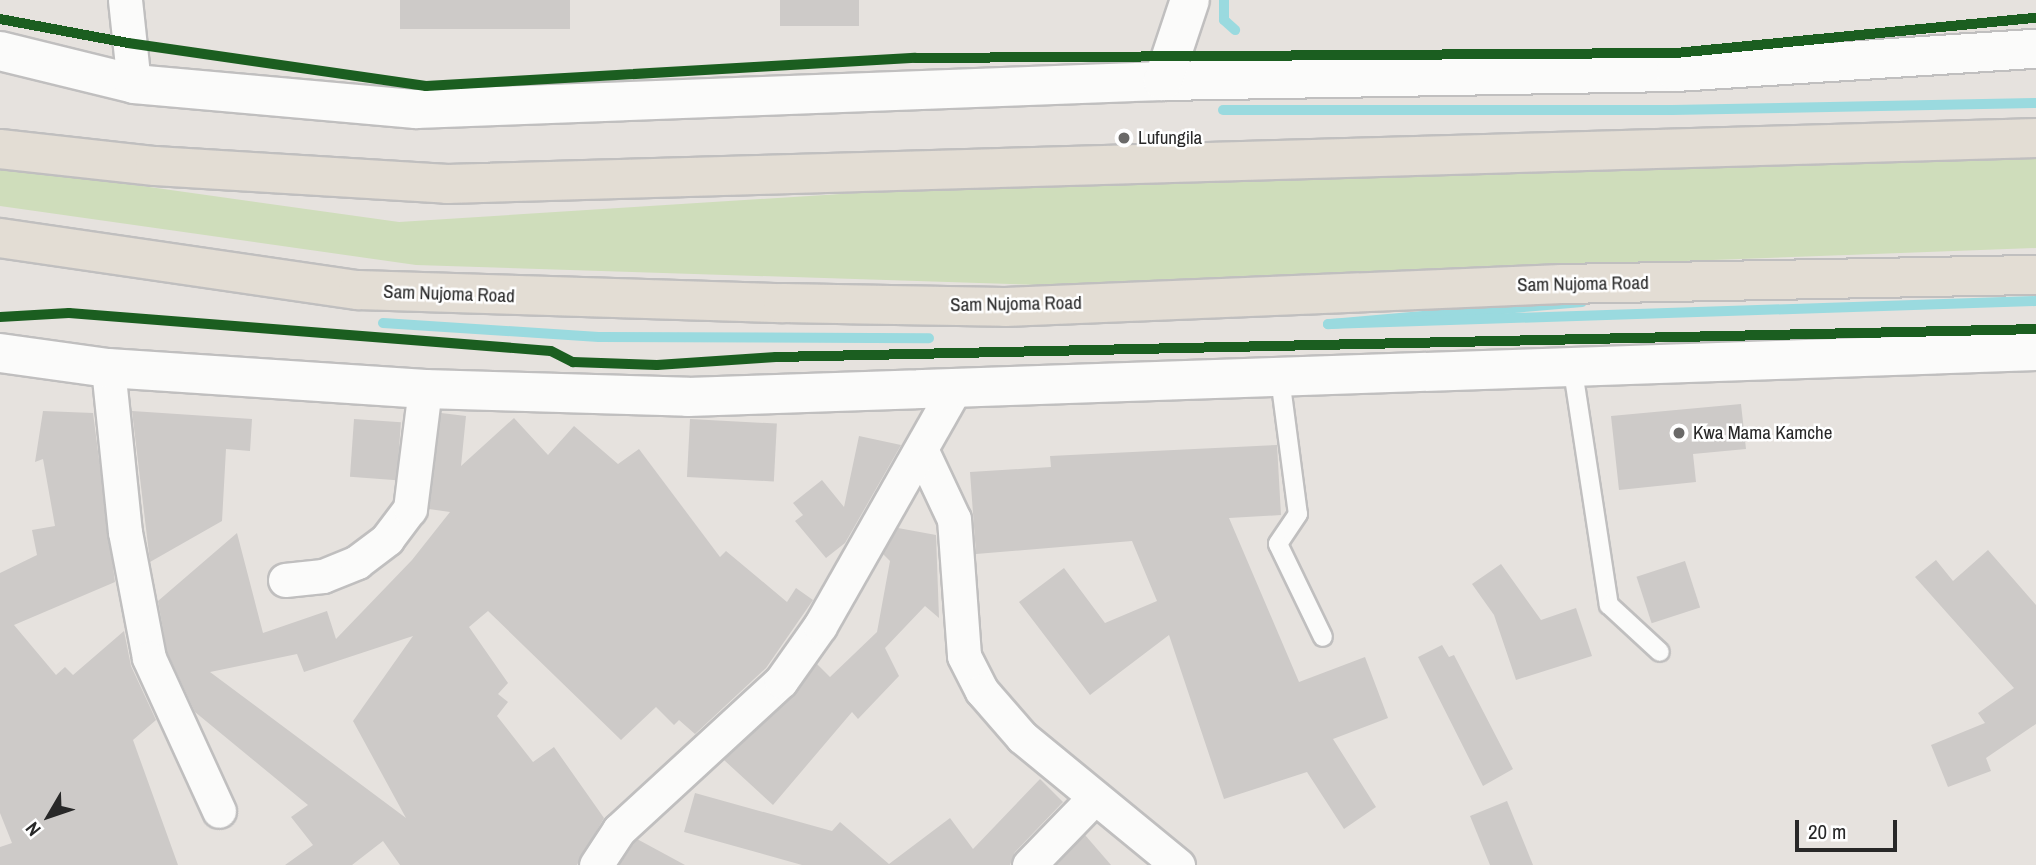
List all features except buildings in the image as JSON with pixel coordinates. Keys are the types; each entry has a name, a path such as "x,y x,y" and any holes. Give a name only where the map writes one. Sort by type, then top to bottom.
{"main road":[{"path":"0,149 168,167 447,184 2036,138"},
{"name":"Sam Nujoma Road","path":"0,238 358,290 783,303 1005,307 1562,284 2036,275"}],"street":[{"path":"125,0 134,84"},
{"path":"1163,82 1190,0"},
{"path":"0,51 134,84 416,109 1163,82 1676,72 2036,49"},
{"path":"0,353 108,368 425,389 688,397 1573,371 2036,351"},
{"path":"108,368 125,532 149,658 219,811"},
{"path":"285,580 323,576 357,562 387,539 410,509 425,389"},
{"path":"596,865 619,830 782,681 820,626 954,390"},
{"path":"921,449 958,539 964,656 982,691 1022,737 1178,865"},
{"path":"1029,865 1094,798"}],"lane":[{"path":"1573,371 1609,605 1660,652"},
{"path":"1280,378 1298,514 1278,544 1322,637"}],"green space":[{"path":"2036,157 2036,248 1039,285 416,265 0,206 0,166 399,222 1028,182"}],"waterway":[{"path":"1224,0 1224,20 1235,30"},
{"path":"1223,110 1672,110 2036,103"},
{"path":"1582,302 1328,324 2036,301"},
{"path":"383,323 599,337 929,338"}],"cycle path":[{"path":"0,19 128,43 426,86 915,58 1676,53 2036,18"},
{"path":"0,317 69,313 551,351 573,362 657,365 776,357 2036,329"}],"place":[{"name":"Lufungila","path":"1124,138"},
{"name":"Kwa Mama Kamche","path":"1679,433"}]}
